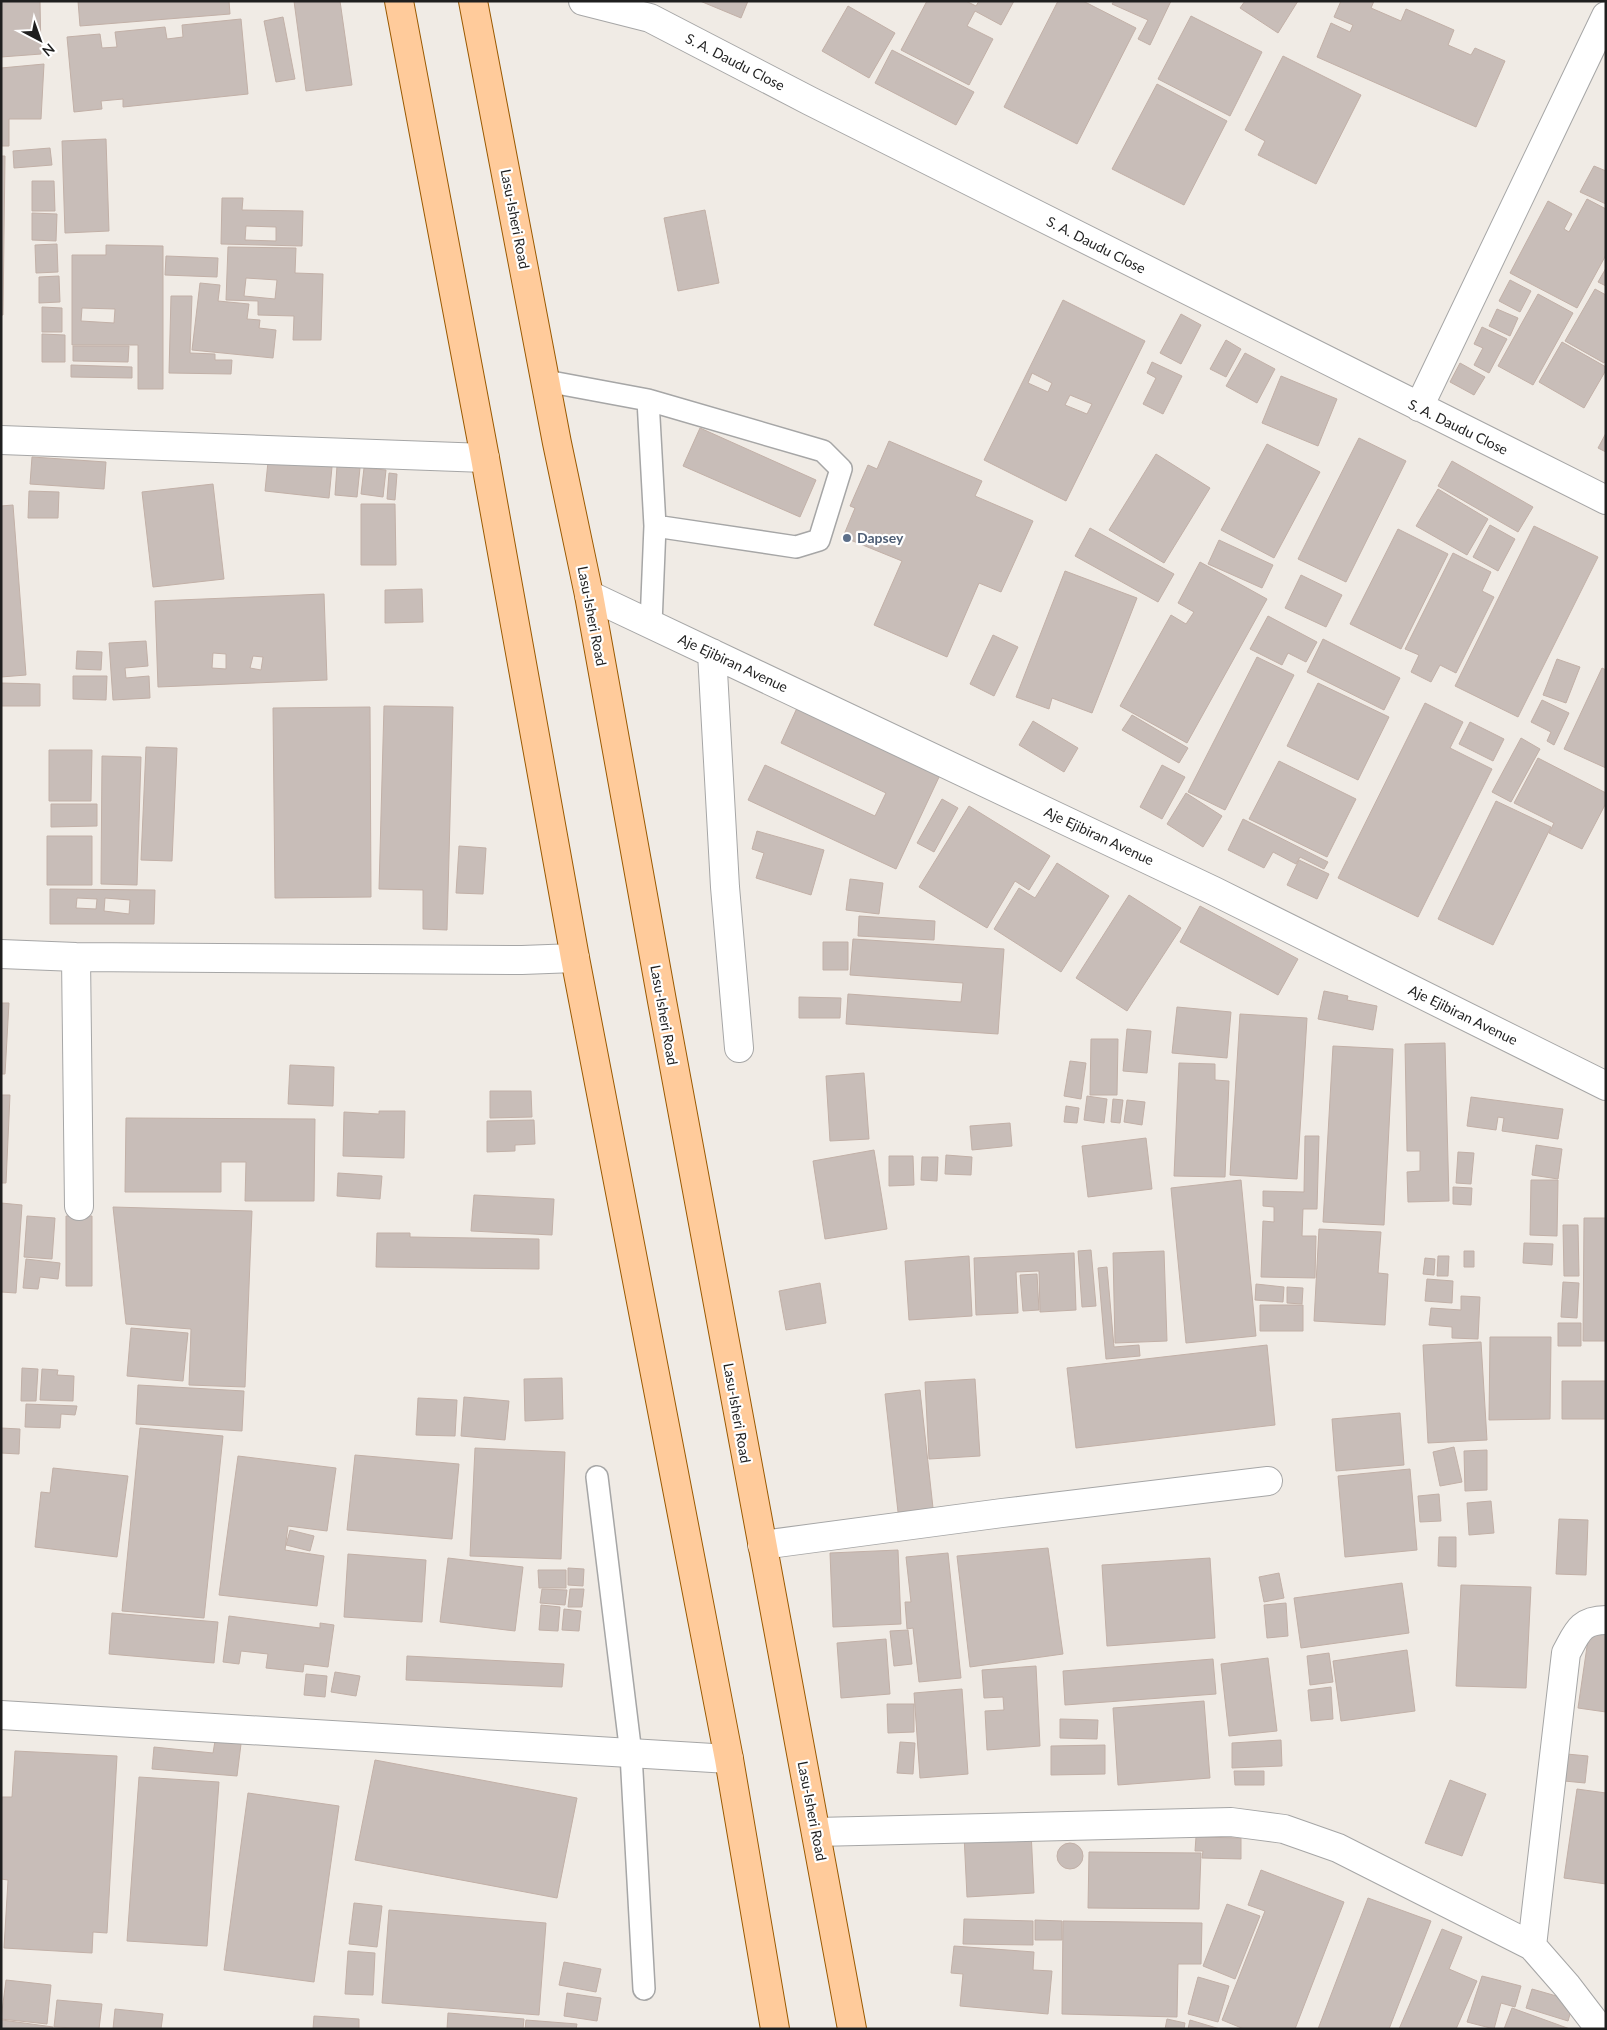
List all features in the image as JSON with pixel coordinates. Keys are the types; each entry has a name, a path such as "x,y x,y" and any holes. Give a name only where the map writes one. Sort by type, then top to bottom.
{"main road":[{"path":"399,1 485,458 575,958 729,1760 775,2029"},
{"name":"Lasu-Isheri Road","path":"473,1 557,443 589,595 852,2029"}],"street":[{"name":"S. A. Daudu Close","path":"583,1 652,10 810,101 1606,500"},
{"path":"1419,407 1606,16"},
{"path":"1,440 485,458"},
{"name":"Aje Ejibiran Avenue","path":"589,595 1214,891 1606,1086"},
{"path":"712,653 725,887 740,1048"},
{"path":"1,954 76,957 522,960 575,958"},
{"path":"76,957 78,1206"},
{"path":"762,1546 1002,1513 1268,1481"},
{"path":"1532,1946 1566,1653 1579,1629 1592,1620 1606,1620"},
{"path":"1,1715 729,1760"},
{"path":"816,1832 1231,1822 1284,1829 1338,1848 1532,1946 1567,1986 1600,2029"}],"lane":[{"path":"546,381 648,400 824,451 841,468 819,540 796,547 655,526"},
{"path":"648,400 655,526 651,624"},
{"path":"597,1477 631,1754 644,1989"}],"building":[{"path":"1,1 40,1 41,54 1,57"},
{"path":"78,1 229,1 230,14 80,26"},
{"path":"294,1 340,1 352,85 306,91"},
{"path":"700,1 748,1 741,18"},
{"path":"927,1 966,1 976,6 979,1 1014,1 1001,25 975,11 967,26 993,39 969,85 901,50"},
{"path":"1058,1 1083,1 1136,28 1077,144 1004,107"},
{"path":"1114,1 1171,1 1150,45 1138,39 1148,20 1112,4"},
{"path":"1245,1 1298,1 1278,33 1240,8"},
{"path":"1341,1 1374,1 1371,8 1401,21 1406,9 1454,30 1448,45 1471,55 1475,48 1505,61 1476,127 1317,57 1331,23 1350,32 1353,25 1334,17"},
{"path":"848,6 895,33 869,78 822,51"},
{"path":"1191,16 1262,52 1230,116 1158,79"},
{"path":"283,17 295,79 276,82 264,21"},
{"path":"241,19 248,94 123,107 123,99 101,101 102,109 74,112 67,37 100,34 102,48 117,47 115,32 165,27 167,39 183,37 182,25"},
{"path":"892,50 974,92 956,125 875,83"},
{"path":"1283,56 1361,95 1316,184 1258,155 1265,141 1245,130"},
{"path":"44,64 41,119 9,119 9,146 1,146 1,68"},
{"path":"1157,84 1227,121 1184,205 1112,169"},
{"path":"106,139 109,231 65,233 62,141"},
{"path":"50,148 52,165 14,168 13,151"},
{"path":"1,156 5,156 3,315 1,315"},
{"path":"1594,166 1606,171 1606,204 1580,192"},
{"path":"32,181 54,181 55,211 32,211"},
{"path":"222,198 243,198 242,210 303,211 302,246 221,244","holes":["246,226 276,227 276,241 245,240"]},
{"path":"1587,199 1606,209 1606,255 1577,308 1510,273 1548,201 1572,214 1564,229 1569,232"},
{"path":"705,210 719,283 678,291 664,218"},
{"path":"32,213 57,214 56,241 32,240"},
{"path":"57,244 58,272 36,273 35,245"},
{"path":"106,245 163,246 163,389 138,389 138,345 72,345 72,255 106,255","holes":["82,308 115,309 114,323 81,321"]},
{"path":"228,247 296,248 295,273 323,274 321,340 293,340 294,316 258,315 258,301 226,300","holes":["246,278 277,280 275,299 244,296"]},
{"path":"166,256 218,258 217,277 165,275"},
{"path":"1606,268 1606,286 1598,282"},
{"path":"59,276 60,302 39,303 39,277"},
{"path":"1510,280 1531,291 1520,312 1499,301"},
{"path":"200,283 220,285 218,301 249,304 247,319 260,320 259,328 276,330 273,358 192,350"},
{"path":"1595,289 1606,295 1606,360 1604,363 1565,341"},
{"path":"1538,294 1573,313 1533,385 1498,366"},
{"path":"171,296 192,296 190,353 215,354 215,360 232,360 231,374 169,373"},
{"path":"1063,300 1145,341 1066,501 984,460","holes":["1032,373 1052,383 1048,392 1028,383","1070,395 1092,404 1087,414 1065,405"]},
{"path":"42,307 62,308 62,332 42,332"},
{"path":"1497,309 1518,318 1510,336 1489,326"},
{"path":"1181,314 1201,325 1181,364 1160,353"},
{"path":"1482,327 1507,339 1489,373 1474,365 1483,348 1474,344"},
{"path":"42,334 65,335 65,362 42,362"},
{"path":"1226,340 1241,349 1226,377 1210,369"},
{"path":"1562,342 1606,367 1584,408 1539,382"},
{"path":"73,346 129,346 128,362 73,361"},
{"path":"1245,353 1275,369 1257,403 1226,386"},
{"path":"1152,362 1182,376 1163,414 1143,404 1156,378 1147,373"},
{"path":"1460,363 1485,377 1474,395 1450,382"},
{"path":"71,365 132,367 132,378 71,377"},
{"path":"1281,376 1337,399 1318,446 1262,423"},
{"path":"700,428 816,480 800,517 683,466"},
{"path":"1606,433 1606,452 1598,448"},
{"path":"1359,438 1406,461 1346,582 1298,559"},
{"path":"889,441 982,481 975,496 1033,521 1001,592 979,583 947,657 874,625 902,561 843,537 855,508 850,506 868,465 877,469"},
{"path":"1267,444 1320,472 1274,558 1221,530"},
{"path":"1156,454 1210,488 1164,563 1109,530"},
{"path":"32,457 106,462 104,489 30,484"},
{"path":"1452,461 1533,507 1518,532 1438,486"},
{"path":"268,462 332,467 329,498 265,491"},
{"path":"337,466 360,468 357,497 335,495"},
{"path":"364,468 386,470 383,497 361,494"},
{"path":"389,473 397,474 395,500 387,499"},
{"path":"213,484 224,579 153,587 142,492"},
{"path":"1438,489 1488,519 1467,555 1416,526"},
{"path":"29,491 59,492 58,518 28,518"},
{"path":"361,504 395,504 396,565 361,565"},
{"path":"13,505 26,675 1,677 1,506"},
{"path":"1490,525 1515,539 1498,571 1473,557"},
{"path":"1534,526 1598,557 1518,717 1455,686"},
{"path":"1090,528 1174,574 1158,602 1075,556"},
{"path":"1398,529 1448,554 1401,649 1350,624"},
{"path":"1219,540 1273,565 1262,588 1208,564"},
{"path":"1453,553 1491,572 1482,591 1494,597 1456,673 1440,665 1431,682 1411,672 1419,655 1405,649"},
{"path":"1200,562 1267,599 1187,743 1120,706 1171,615 1186,624 1194,612 1178,603"},
{"path":"1065,571 1137,598 1092,713 1052,698 1049,709 1016,697"},
{"path":"1301,575 1342,595 1326,627 1285,608"},
{"path":"422,589 423,622 385,623 385,590"},
{"path":"324,594 327,680 158,687 155,601","holes":["213,653 226,654 226,669 212,668","253,656 263,657 261,670 250,668"]},
{"path":"1268,616 1317,642 1306,662 1288,653 1282,665 1250,649"},
{"path":"993,635 1018,647 994,696 970,684"},
{"path":"1323,639 1400,678 1384,710 1307,672"},
{"path":"146,641 148,666 125,668 126,678 149,676 150,698 113,700 109,643"},
{"path":"77,651 102,652 101,670 76,669"},
{"path":"1257,657 1294,675 1225,810 1188,792"},
{"path":"1557,659 1580,667 1566,703 1543,695"},
{"path":"1602,668 1606,670 1606,768 1564,749"},
{"path":"73,676 107,676 106,700 73,699"},
{"path":"1,683 40,684 40,706 1,706"},
{"path":"1318,683 1389,717 1358,780 1287,746"},
{"path":"1542,700 1569,713 1554,745 1547,741 1551,732 1531,722"},
{"path":"1425,703 1463,722 1450,748 1492,769 1418,917 1338,878"},
{"path":"384,706 453,707 447,930 423,929 423,890 379,889"},
{"path":"370,707 371,897 275,898 273,708"},
{"path":"797,708 940,775 896,869 748,800 765,765 875,816 886,793 781,743"},
{"path":"1132,715 1188,748 1179,763 1122,730"},
{"path":"1033,721 1078,748 1064,772 1019,745"},
{"path":"1470,722 1504,739 1493,761 1459,744"},
{"path":"1521,738 1540,749 1511,802 1492,792"},
{"path":"146,747 177,748 172,861 141,860"},
{"path":"49,750 92,750 91,801 49,801"},
{"path":"102,756 141,757 137,885 101,884"},
{"path":"1538,758 1606,793 1606,803 1582,849 1549,833 1554,823 1514,803"},
{"path":"1279,761 1356,799 1327,857 1249,819"},
{"path":"1162,765 1185,777 1162,819 1140,807"},
{"path":"1186,793 1222,816 1203,847 1167,824"},
{"path":"942,799 958,808 934,852 917,843"},
{"path":"1496,801 1551,827 1493,945 1438,919"},
{"path":"51,804 97,804 97,826 51,827"},
{"path":"969,806 1050,856 1029,890 1015,881 987,928 919,887"},
{"path":"1243,819 1328,862 1324,869 1300,857 1296,864 1273,852 1264,868 1228,850"},
{"path":"757,831 824,850 811,895 756,878 764,853 752,849"},
{"path":"47,836 92,836 92,885 47,885"},
{"path":"459,846 486,848 483,894 456,893"},
{"path":"1299,860 1329,874 1317,899 1287,885"},
{"path":"1057,863 1109,896 1061,972 994,929 1019,888 1035,898"},
{"path":"850,879 883,883 879,914 846,910"},
{"path":"50,889 155,890 154,924 50,924","holes":["77,898 97,899 96,909 76,908","105,898 130,900 129,914 104,911"]},
{"path":"1129,895 1181,928 1127,1011 1076,978"},
{"path":"1200,906 1298,959 1278,995 1180,942"},
{"path":"859,916 935,921 934,940 858,936"},
{"path":"853,939 1004,949 998,1034 846,1024 848,994 961,1002 963,983 850,975"},
{"path":"823,942 848,942 848,970 823,970"},
{"path":"1324,991 1348,996 1347,1000 1377,1006 1373,1030 1318,1019"},
{"path":"799,997 841,998 840,1018 799,1018"},
{"path":"1,1003 9,1003 5,1074 1,1074"},
{"path":"1177,1007 1231,1012 1227,1058 1172,1053"},
{"path":"1240,1014 1307,1018 1297,1179 1230,1175"},
{"path":"1127,1029 1151,1031 1147,1073 1123,1071"},
{"path":"1091,1039 1118,1039 1117,1095 1090,1095"},
{"path":"1445,1043 1449,1201 1408,1202 1407,1172 1420,1171 1420,1151 1407,1151 1405,1044"},
{"path":"1333,1046 1393,1049 1384,1225 1323,1222"},
{"path":"1070,1061 1086,1063 1081,1099 1064,1096"},
{"path":"1179,1063 1215,1064 1215,1080 1229,1081 1225,1177 1174,1176"},
{"path":"290,1065 334,1067 333,1106 288,1104"},
{"path":"864,1073 869,1139 830,1141 826,1076"},
{"path":"490,1091 531,1091 532,1117 490,1118"},
{"path":"1,1095 10,1095 6,1183 1,1183"},
{"path":"1087,1096 1107,1099 1104,1123 1084,1120"},
{"path":"1471,1097 1563,1109 1558,1139 1502,1131 1504,1118 1498,1117 1496,1130 1467,1126"},
{"path":"1113,1099 1123,1100 1120,1123 1111,1122"},
{"path":"1127,1100 1145,1102 1142,1125 1124,1122"},
{"path":"1066,1106 1079,1108 1077,1123 1064,1122"},
{"path":"379,1111 405,1111 404,1158 343,1156 344,1112 379,1114"},
{"path":"126,1118 315,1119 314,1201 245,1201 246,1162 221,1162 221,1192 125,1192"},
{"path":"534,1120 535,1144 515,1145 515,1151 487,1152 487,1121"},
{"path":"1010,1123 1012,1146 972,1150 970,1126"},
{"path":"1305,1136 1319,1136 1317,1209 1303,1209 1302,1236 1316,1236 1315,1278 1261,1277 1263,1221 1274,1222 1274,1207 1263,1206 1263,1191 1304,1192"},
{"path":"1146,1138 1152,1189 1088,1197 1082,1146"},
{"path":"1536,1145 1562,1149 1558,1179 1532,1175"},
{"path":"874,1150 887,1229 825,1239 813,1161"},
{"path":"1458,1152 1474,1153 1471,1184 1456,1183"},
{"path":"946,1155 972,1157 971,1175 945,1174"},
{"path":"889,1156 913,1156 914,1185 889,1186"},
{"path":"922,1157 938,1157 937,1181 921,1180"},
{"path":"338,1173 382,1176 380,1199 337,1196"},
{"path":"1241,1180 1256,1336 1186,1343 1171,1188"},
{"path":"1531,1180 1558,1180 1557,1236 1530,1235"},
{"path":"1453,1187 1472,1188 1471,1205 1453,1204"},
{"path":"474,1195 554,1199 552,1235 471,1231"},
{"path":"1,1203 22,1205 16,1293 1,1292"},
{"path":"113,1207 252,1211 245,1387 189,1385 191,1329 126,1324"},
{"path":"27,1216 55,1218 52,1259 24,1257"},
{"path":"66,1216 92,1216 92,1286 66,1286"},
{"path":"1584,1218 1606,1218 1606,1341 1583,1341"},
{"path":"1563,1225 1578,1225 1579,1276 1564,1276"},
{"path":"1319,1229 1381,1232 1378,1273 1388,1274 1385,1325 1314,1321"},
{"path":"377,1233 410,1233 410,1237 539,1239 539,1269 376,1267"},
{"path":"1524,1243 1553,1244 1552,1265 1523,1263"},
{"path":"1091,1250 1096,1306 1082,1307 1078,1251"},
{"path":"1164,1251 1167,1341 1115,1343 1113,1253"},
{"path":"1464,1251 1474,1251 1474,1267 1464,1267"},
{"path":"1074,1253 1076,1310 1040,1312 1039,1271 1016,1272 1018,1313 976,1315 974,1258"},
{"path":"969,1256 972,1316 909,1320 905,1261"},
{"path":"1438,1256 1449,1256 1448,1276 1437,1276"},
{"path":"1425,1258 1435,1259 1434,1275 1423,1274"},
{"path":"26,1259 60,1263 58,1279 40,1277 38,1289 23,1288"},
{"path":"1107,1267 1114,1347 1139,1345 1140,1356 1106,1359 1098,1268"},
{"path":"1037,1274 1039,1310 1023,1311 1020,1275"},
{"path":"1427,1279 1453,1281 1452,1303 1425,1301"},
{"path":"1563,1282 1579,1283 1577,1318 1561,1317"},
{"path":"820,1283 826,1323 786,1330 779,1291"},
{"path":"1256,1284 1284,1287 1283,1302 1255,1300"},
{"path":"1287,1287 1303,1288 1302,1304 1287,1303"},
{"path":"1461,1296 1480,1297 1478,1339 1452,1338 1452,1327 1429,1325 1431,1308 1461,1310"},
{"path":"1260,1305 1303,1305 1303,1331 1260,1331"},
{"path":"1558,1323 1581,1323 1581,1346 1558,1346"},
{"path":"131,1328 188,1333 183,1381 127,1376"},
{"path":"1490,1337 1551,1337 1550,1419 1489,1420"},
{"path":"1481,1342 1487,1440 1428,1443 1423,1345"},
{"path":"1267,1345 1275,1425 1076,1448 1067,1368"},
{"path":"22,1368 38,1369 36,1401 21,1401"},
{"path":"42,1369 58,1370 57,1375 74,1376 73,1401 40,1400"},
{"path":"562,1378 563,1419 525,1421 524,1379"},
{"path":"975,1379 980,1456 929,1459 925,1382"},
{"path":"1562,1381 1606,1381 1606,1419 1562,1419"},
{"path":"138,1385 244,1391 242,1431 136,1424"},
{"path":"920,1390 933,1508 898,1512 885,1394"},
{"path":"464,1397 509,1401 505,1440 461,1436"},
{"path":"418,1398 457,1400 455,1436 416,1435"},
{"path":"26,1404 77,1406 75,1415 61,1414 60,1428 25,1427"},
{"path":"1400,1413 1404,1465 1336,1471 1332,1419"},
{"path":"1,1428 20,1429 19,1454 1,1453"},
{"path":"140,1428 223,1436 204,1618 122,1611"},
{"path":"1454,1447 1462,1482 1440,1486 1433,1452"},
{"path":"475,1448 565,1452 561,1559 470,1556"},
{"path":"1487,1450 1487,1490 1465,1491 1464,1451"},
{"path":"355,1455 459,1464 452,1539 347,1530"},
{"path":"238,1456 336,1468 327,1531 288,1526 285,1550 324,1556 317,1606 219,1595"},
{"path":"53,1468 128,1476 117,1557 35,1547 41,1492 50,1493"},
{"path":"1410,1469 1417,1550 1345,1557 1338,1476"},
{"path":"1439,1494 1441,1521 1420,1522 1418,1496"},
{"path":"1491,1501 1494,1533 1469,1535 1467,1503"},
{"path":"1559,1519 1588,1520 1586,1575 1556,1574"},
{"path":"290,1530 314,1536 310,1551 286,1545"},
{"path":"1439,1537 1456,1537 1456,1567 1438,1566"},
{"path":"1048,1548 1063,1654 970,1667 957,1556"},
{"path":"898,1550 901,1624 833,1627 830,1553"},
{"path":"948,1553 961,1678 919,1682 913,1628 907,1629 905,1602 911,1602 906,1557"},
{"path":"348,1554 426,1560 422,1622 344,1617"},
{"path":"448,1558 523,1567 515,1631 440,1622"},
{"path":"1210,1558 1215,1638 1107,1646 1102,1565"},
{"path":"568,1568 584,1569 583,1586 568,1585"},
{"path":"538,1570 566,1570 566,1588 539,1588"},
{"path":"1279,1573 1284,1598 1264,1602 1259,1577"},
{"path":"1402,1583 1409,1633 1301,1648 1294,1598"},
{"path":"1461,1585 1531,1587 1526,1688 1456,1686"},
{"path":"542,1589 567,1590 565,1605 540,1603"},
{"path":"570,1589 584,1589 582,1607 568,1607"},
{"path":"1286,1603 1288,1636 1267,1638 1264,1605"},
{"path":"541,1605 560,1607 558,1631 539,1630"},
{"path":"564,1609 581,1611 579,1631 562,1630"},
{"path":"112,1613 218,1622 214,1663 109,1654"},
{"path":"229,1616 320,1628 320,1623 334,1625 328,1667 304,1664 303,1672 266,1668 268,1654 241,1651 239,1664 223,1662"},
{"path":"1590,1626 1606,1629 1606,1712 1578,1708"},
{"path":"908,1630 912,1664 894,1666 890,1631"},
{"path":"886,1639 890,1694 841,1698 837,1643"},
{"path":"1407,1650 1415,1711 1341,1721 1333,1661"},
{"path":"1329,1653 1333,1682 1310,1685 1307,1656"},
{"path":"407,1656 564,1664 562,1687 406,1680"},
{"path":"1268,1658 1277,1731 1229,1736 1221,1664"},
{"path":"1213,1659 1216,1694 1065,1705 1063,1671"},
{"path":"1036,1666 1040,1746 987,1750 985,1711 1004,1710 1003,1697 984,1698 982,1670"},
{"path":"335,1672 360,1676 356,1696 331,1692"},
{"path":"306,1674 327,1676 325,1697 304,1695"},
{"path":"1331,1687 1333,1719 1311,1721 1308,1690"},
{"path":"962,1689 968,1774 920,1778 914,1693"},
{"path":"1204,1701 1210,1778 1118,1785 1113,1708"},
{"path":"887,1704 914,1704 914,1732 888,1733"},
{"path":"1060,1719 1098,1720 1097,1739 1060,1738"},
{"path":"1281,1740 1282,1766 1232,1768 1232,1743"},
{"path":"215,1741 241,1744 237,1776 152,1769 154,1747 213,1753"},
{"path":"900,1742 915,1743 913,1774 897,1773"},
{"path":"1105,1745 1105,1774 1051,1775 1051,1746"},
{"path":"15,1751 117,1756 107,1933 93,1932 92,1953 4,1948 8,1880 1,1879 1,1813 2,1797 12,1797"},
{"path":"1556,1753 1588,1756 1585,1783 1554,1780"},
{"path":"375,1760 577,1798 557,1898 355,1860"},
{"path":"1234,1771 1264,1771 1264,1785 1235,1785"},
{"path":"139,1777 219,1782 207,1946 127,1941"},
{"path":"1450,1780 1486,1794 1462,1856 1425,1843"},
{"path":"1577,1789 1606,1793 1606,1884 1564,1878"},
{"path":"248,1793 339,1806 314,1982 224,1970"},
{"path":"1031,1831 1034,1893 967,1897 964,1835"},
{"path":"1196,1837 1241,1838 1241,1859 1202,1858 1203,1851 1195,1851"},
{"path":"1070,1843 1079,1847 1083,1856 1079,1865 1070,1869 1061,1865 1057,1856 1061,1847"},
{"path":"1089,1852 1201,1853 1199,1909 1088,1908"},
{"path":"1261,1870 1344,1902 1295,2029 1244,2029 1222,2020 1265,1911 1248,1905"},
{"path":"1368,1898 1431,1921 1389,2029 1318,2029"},
{"path":"354,1903 382,1906 377,1947 349,1944"},
{"path":"1227,1904 1260,1916 1235,1979 1203,1966"},
{"path":"389,1910 546,1923 539,2015 382,2003"},
{"path":"964,1919 1033,1921 1033,1945 963,1944"},
{"path":"1035,1920 1062,1921 1062,1940 1035,1940"},
{"path":"1063,1921 1202,1923 1201,1964 1178,1964 1177,2017 1062,2014"},
{"path":"1442,1929 1462,1937 1449,1969 1477,1981 1456,2029 1399,2029"},
{"path":"954,1946 1034,1952 1033,1970 1052,1971 1048,2014 960,2006 963,1974 951,1973"},
{"path":"348,1951 375,1953 373,1995 345,1994"},
{"path":"564,1962 601,1969 596,1992 559,1985"},
{"path":"1482,1976 1521,1986 1515,2007 1501,2003 1494,2029 1467,2022"},
{"path":"1198,1977 1229,1986 1218,2022 1188,2014"},
{"path":"6,1980 51,1985 47,2024 1,2019"},
{"path":"1532,1989 1574,2001 1568,2021 1526,2008"},
{"path":"567,1993 601,1998 597,2021 564,2016"},
{"path":"57,2000 102,2004 99,2029 54,2027"},
{"path":"1512,2008 1570,2029 1504,2029"},
{"path":"115,2009 163,2014 161,2029 113,2029"},
{"path":"448,2013 524,2019 523,2029 447,2029"},
{"path":"314,2016 359,2019 359,2029 313,2029"},
{"path":"1167,2019 1185,2023 1184,2029 1165,2029"},
{"path":"2,2020 53,2027 53,2029 1,2029"},
{"path":"526,2020 577,2024 576,2029 525,2029"},
{"path":"1190,2020 1220,2029 1188,2029"}],"place":[{"name":"Dapsey","path":"847,538"}]}
